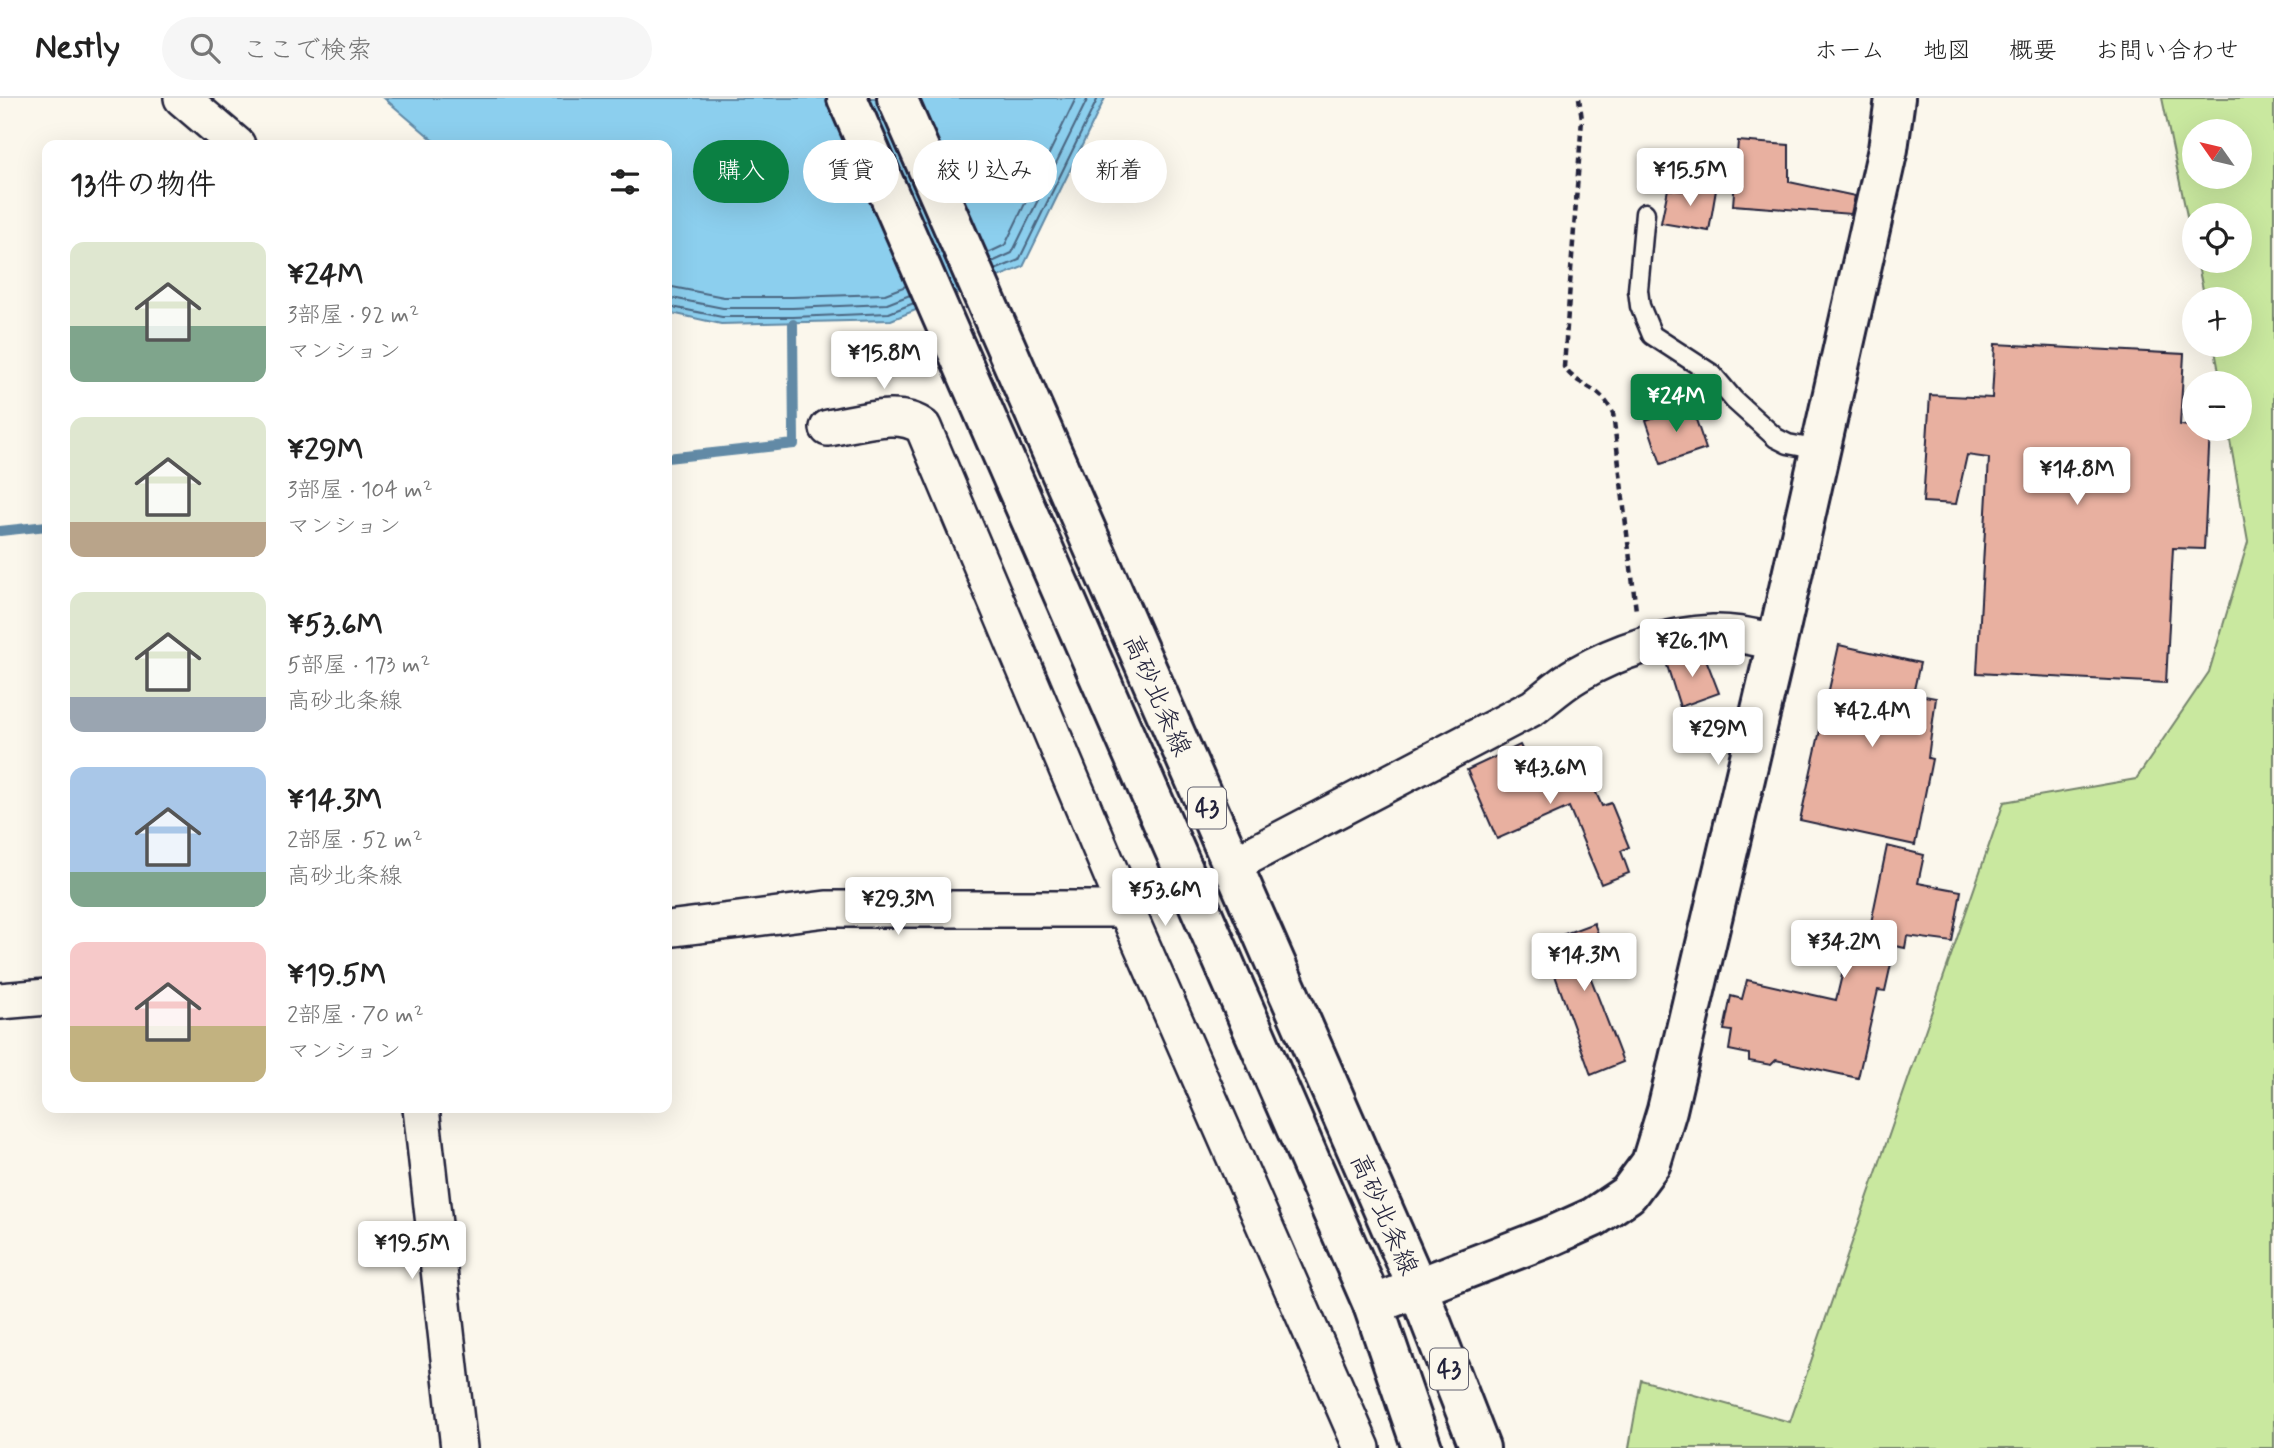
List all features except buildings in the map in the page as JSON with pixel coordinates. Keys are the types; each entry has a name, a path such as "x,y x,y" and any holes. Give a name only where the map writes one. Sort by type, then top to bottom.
{"main road":[{"name":"高砂北条線","path":"847,98 1373,1305 1422,1448"},
{"name":"高砂北条線","path":"897,98 1418,1289 1480,1448"},
{"path":"1373,1305 1594,1217 1628,1194 1651,1163 1667,1110 1777,642 1888,149 1895,98"}],"street":[{"path":"182,98 231,140"},
{"path":"828,428 898,417 913,419 923,427 1126,909 1362,1448"},
{"path":"1232,865 1534,707 1577,674 1640,647 1679,637 1713,633 1746,635 1777,642"},
{"path":"672,928 826,909 1126,909"},
{"path":"0,1001 42,997"},
{"path":"422,1113 458,1448"}],"lane":[{"path":"1646,213 1638,290 1640,306 1652,335 1712,374 1734,400 1776,438 1788,444 1820,450"}],"path":[{"path":"1578,98 1582,119 1564,367 1570,375 1595,388 1605,398 1613,413 1640,647"}],"green space":[{"path":"2162,98 2274,98 2274,1448 1629,1448 1641,1380 1790,1422 2004,802 2136,779 2209,672 2248,542 2230,441 2252,441 2252,371 2219,371 2216,357 2252,357 2252,287 2202,287 2200,273 2252,273 2252,203 2184,203"}],"water":[{"path":"384,98 1105,98 1085,140 1071,140 1071,168 1057,197 1057,140 913,140 913,203 1054,203 1023,267 891,320 721,324 672,313 672,140 433,140"}],"waterway":[{"path":"672,457 794,444 793,324"},
{"path":"0,531 42,527"}]}
